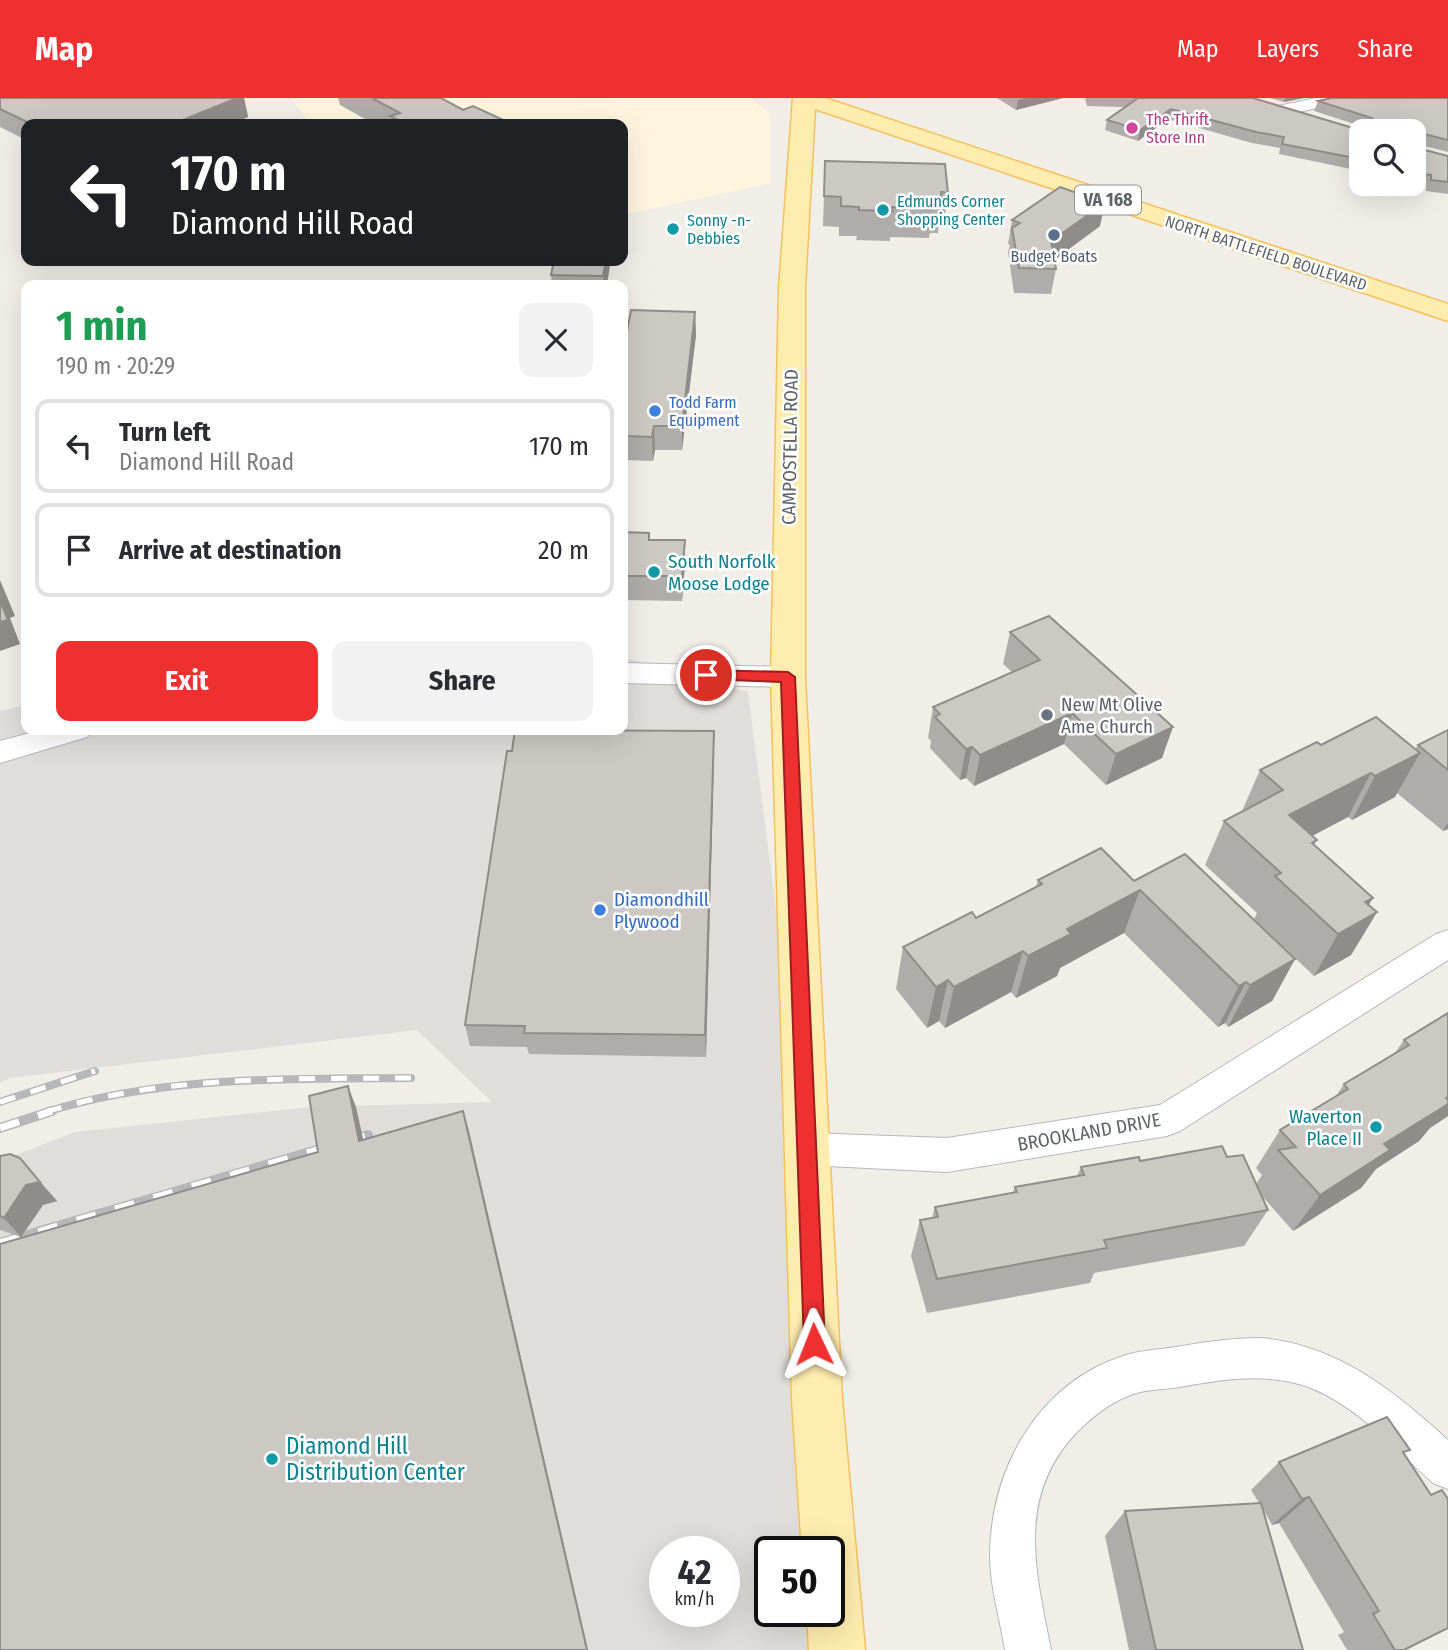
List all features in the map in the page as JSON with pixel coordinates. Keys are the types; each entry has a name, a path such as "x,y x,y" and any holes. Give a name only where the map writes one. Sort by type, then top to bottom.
{"main road":[{"name":"NORTH BATTLEFIELD BOULEVARD","path":"805,98 1448,313"},
{"name":"CAMPOSTELLA ROAD","path":"805,98 792,288 788,677 817,1399 828,1536"},
{"name":"NORTH BATTLEFIELD BOULEVARD","path":"862,98 1448,289"},
{"name":"CAMPOSTELLA ROAD","path":"835,1627 837,1650"}],"street":[{"path":"1314,121 1271,108 1340,98"},
{"path":"628,673 788,677"},
{"path":"0,752 60,735"},
{"name":"BROOKLAND DRIVE","path":"807,1149 947,1155 1167,1120 1448,943"},
{"path":"1028,1650 1012,1557 1017,1496 1041,1442 1075,1402 1122,1377 1221,1358 1266,1356 1313,1369 1359,1392 1448,1468"}],"shaded area":[{"path":"291,98 750,98 770,114 770,183 628,214 628,119 307,119"},
{"path":"628,658 748,692 807,1149 838,1536 754,1536 754,1627 845,1625 847,1650 0,1650 0,1161 75,1132 309,1107 492,1102 417,1030 9,1078 0,1083 0,711 21,706 21,735 628,735"}],"building":[{"path":"0,98 237,98 185,119 21,119 0,109"},
{"path":"372,98 441,98 463,110 473,106 501,119 396,119 390,116 400,113"},
{"path":"1138,98 1253,98 1349,127 1349,157 1282,144 1284,137 1171,109 1140,130 1107,120"},
{"path":"1332,98 1448,98 1448,140 1426,134 1426,119 1373,119 1318,101"},
{"path":"1426,150 1448,156 1448,182 1431,180 1431,175 1426,174"},
{"path":"825,161 945,164 948,193 941,192 941,203 932,203 932,209 892,207 893,211 859,210 859,207 841,206 841,197 824,196"},
{"path":"1060,187 1105,203 1051,241 1056,269 1019,268 1012,228 1020,223 1012,220"},
{"path":"553,266 605,266 603,276 551,275"},
{"name":"Todd Farm Equipment","path":"631,310 695,312 682,426 654,426 652,437 628,436 628,326"},
{"path":"628,532 649,533 649,540 685,540 682,576 628,576"},
{"path":"0,601 8,620 0,622"},
{"path":"1049,616 1173,727 1116,754 1072,713 980,755 972,747 966,749 935,717 940,714 933,707 1040,660 1010,632"},
{"path":"1376,717 1420,753 1375,776 1371,773 1289,815 1317,840 1312,843 1373,898 1365,902 1377,912 1338,934 1275,876 1281,873 1224,821 1283,790 1260,770 1317,742 1321,745"},
{"path":"1448,730 1448,770 1418,745"},
{"name":"Diamondhill Plywood","path":"628,731 714,731 705,1035 524,1033 525,1026 465,1025 507,751 512,751 514,735 628,735"},
{"path":"1101,848 1134,881 1185,854 1295,959 1250,985 1246,982 1239,986 1140,890 1067,929 1071,934 1028,956 1023,951 954,987 948,980 936,987 903,947 972,912 976,918 1042,884 1038,880"},
{"name":"Waverton Place II","path":"1448,1013 1448,1104 1384,1144 1390,1150 1320,1195 1278,1150 1296,1147 1280,1130 1348,1089 1344,1084 1409,1045 1404,1040"},
{"name":"Diamond Hill Distribution Center","path":"348,1086 359,1141 463,1111 587,1650 0,1650 0,1244 318,1152 309,1096"},
{"path":"1222,1146 1227,1157 1243,1155 1268,1210 1104,1240 1107,1248 937,1279 920,1220 938,1217 935,1207 1017,1192 1015,1187 1084,1175 1081,1167 1139,1157 1140,1161"},
{"path":"10,1154 20,1158 40,1182 26,1185 4,1218 0,1216 0,1156"},
{"path":"1387,1417 1410,1450 1403,1452 1431,1495 1442,1490 1448,1499 1448,1628 1404,1650 1395,1650 1373,1614 1379,1611 1309,1497 1302,1499 1279,1462"},
{"path":"1261,1503 1303,1650 1156,1650 1125,1511"}],"railway":[{"path":"0,1102 95,1071"},
{"path":"46,1112 90,1100 181,1085 273,1079 411,1078"},
{"path":"0,1128 52,1111"},
{"path":"0,1243 368,1135"}],"place":[{"name":"The Thrift Store Inn","path":"1132,128"},
{"name":"Edmunds Corner Shopping Center","path":"883,210"},
{"name":"Sonny -n- Debbies","path":"673,229"},
{"name":"Budget Boats","path":"1054,235"},
{"name":"Todd Farm Equipment","path":"655,411"},
{"name":"South Norfolk Moose Lodge","path":"654,572"},
{"name":"New Mt Olive Ame Church","path":"1047,715"},
{"name":"Diamondhill Plywood","path":"600,910"},
{"name":"Waverton Place II","path":"1376,1127"},
{"name":"Diamond Hill Distribution Center","path":"272,1459"}],"route":[{"path":"706,675 788,677 814,1344"}]}
